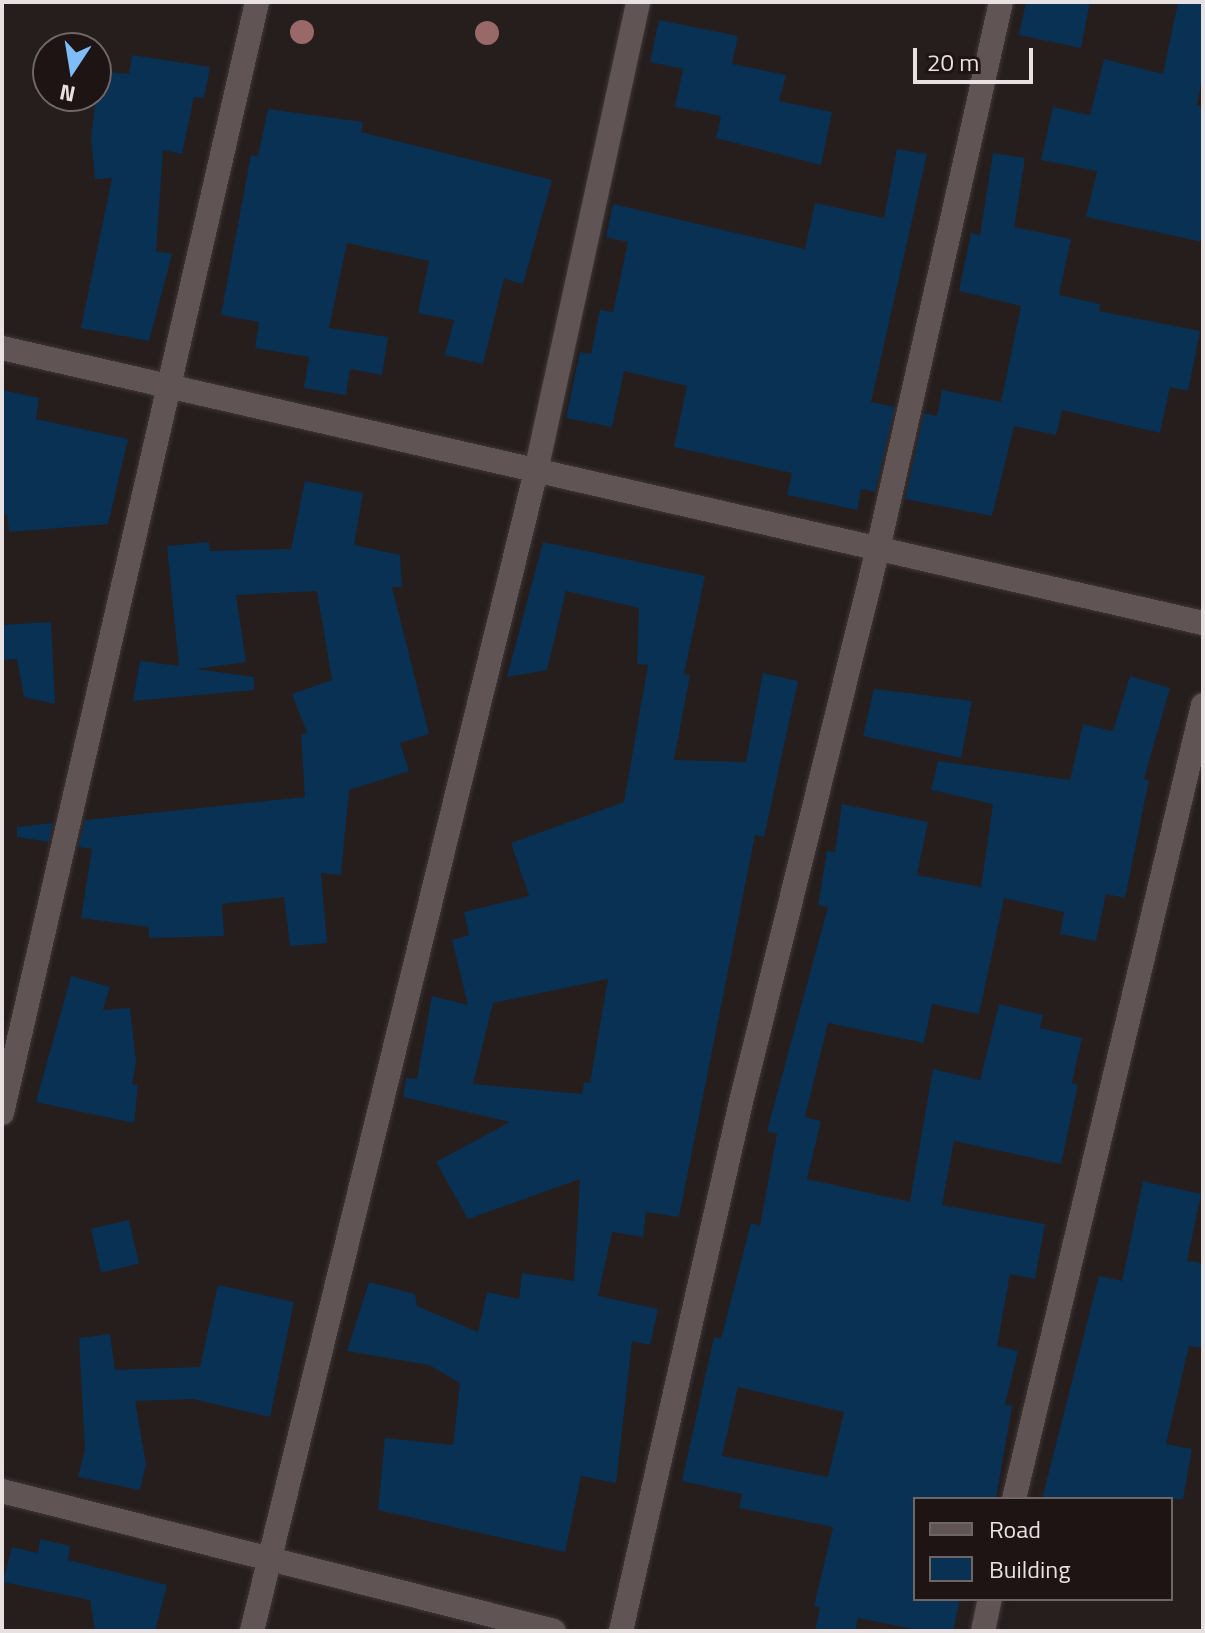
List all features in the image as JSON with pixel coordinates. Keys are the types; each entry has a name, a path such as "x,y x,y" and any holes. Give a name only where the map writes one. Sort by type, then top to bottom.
{"street":[{"path":"2,1113 165,386 257,2"},
{"path":"252,1631 536,471 638,2"},
{"path":"621,1631 741,1102 878,549 1001,2"},
{"path":"2,348 1203,623"},
{"path":"1014,1497 1203,705"},
{"path":"2,1491 554,1631"},
{"path":"983,1631 990,1601"}],"building":[{"path":"1026,2 1090,2 1081,48 1019,35"},
{"path":"1178,2 1203,2 1203,74 1197,105 1203,106 1203,242 1086,217 1097,171 1041,160 1053,107 1090,115 1104,59 1163,74"},
{"path":"659,20 738,36 732,64 786,75 779,101 832,112 821,165 716,138 721,116 675,107 683,69 650,62"},
{"path":"132,55 210,67 204,98 194,97 182,154 163,150 156,251 172,254 149,341 81,328 112,178 95,179 91,138 94,112 112,112 112,72 129,74"},
{"path":"268,109 363,122 361,132 552,180 523,284 504,279 483,364 445,355 454,320 418,313 429,261 347,243 329,328 388,337 382,375 350,369 346,395 304,388 309,357 255,348 259,322 221,315 251,155 258,156"},
{"path":"897,149 927,154 871,402 895,407 875,492 861,489 857,510 787,495 792,473 674,447 687,386 624,371 612,427 566,418 580,352 591,354 600,310 613,312 628,242 606,237 613,204 805,249 815,203 884,218"},
{"path":"993,153 1025,158 1014,227 1071,239 1059,295 1100,304 1099,311 1200,331 1188,391 1170,387 1160,433 1062,410 1056,435 1014,426 992,516 905,499 924,413 937,416 942,390 1001,402 1021,306 959,291 971,233 980,235"},
{"path":"2,390 39,398 36,419 128,439 108,524 9,532 7,514 2,515"},
{"path":"305,481 363,493 354,545 400,555 402,587 392,587 429,734 400,743 409,771 349,790 341,875 321,873 327,943 290,946 284,897 222,904 224,936 149,938 149,927 81,918 92,849 78,847 85,820 305,797 301,735 307,733 292,694 332,680 317,591 236,595 246,662 196,669 254,677 254,690 133,701 140,661 179,666 167,546 209,542 210,551 291,549"},
{"path":"543,542 705,576 684,674 690,675 674,760 746,762 763,673 798,681 764,837 755,835 679,1217 646,1212 643,1237 612,1232 598,1296 658,1309 650,1345 632,1341 616,1483 581,1476 565,1552 378,1510 385,1438 453,1445 460,1383 429,1365 347,1351 369,1282 415,1294 417,1306 478,1332 487,1292 519,1299 522,1273 574,1281 580,1179 468,1219 436,1162 510,1122 403,1097 406,1078 417,1079 432,996 468,1005 452,940 469,935 464,912 529,896 511,843 624,802 648,665 637,664 639,608 566,591 547,670 507,677","holes":["608,979 590,1083 584,1082 582,1094 473,1084 493,1003"]},
{"path":"51,622 55,704 24,697 17,659 2,660 2,625"},
{"path":"1130,676 1170,688 1144,779 1149,780 1125,898 1106,894 1096,941 1060,934 1064,912 1004,898 979,1014 932,1004 924,1043 828,1023 805,1117 821,1121 807,1179 910,1202 933,1069 980,1080 999,1004 1043,1015 1040,1028 1082,1038 1072,1083 1078,1085 1061,1164 954,1141 942,1205 1045,1224 1035,1279 1010,1274 997,1346 1018,1351 1005,1405 1012,1406 996,1497 913,1497 913,1601 960,1601 953,1631 923,1631 858,1618 855,1631 815,1631 820,1608 814,1606 833,1527 739,1508 742,1494 682,1481 714,1337 721,1339 751,1223 760,1226 777,1134 767,1131 828,907 818,905 827,851 835,852 842,804 928,822 917,875 981,887 993,804 931,790 938,761 1070,780 1083,724 1113,731","holes":["738,1387 844,1412 828,1477 722,1456"]},
{"path":"874,689 972,701 961,758 863,736"},
{"path":"53,823 49,842 17,837 17,827"},
{"path":"71,976 110,987 103,1010 130,1008 136,1062 132,1084 138,1085 134,1123 36,1102"},
{"path":"1143,1181 1201,1194 1187,1261 1203,1263 1203,1348 1189,1346 1166,1444 1192,1449 1183,1499 1043,1497 1099,1276 1122,1281"},
{"path":"129,1220 139,1264 101,1273 91,1229"},
{"path":"218,1285 294,1302 270,1417 193,1399 135,1401 146,1464 140,1490 78,1477 85,1450 79,1338 110,1334 115,1370 200,1367"},
{"path":"40,1539 70,1546 68,1560 167,1585 155,1631 95,1631 90,1600 3,1582 12,1547 38,1553"}]}
